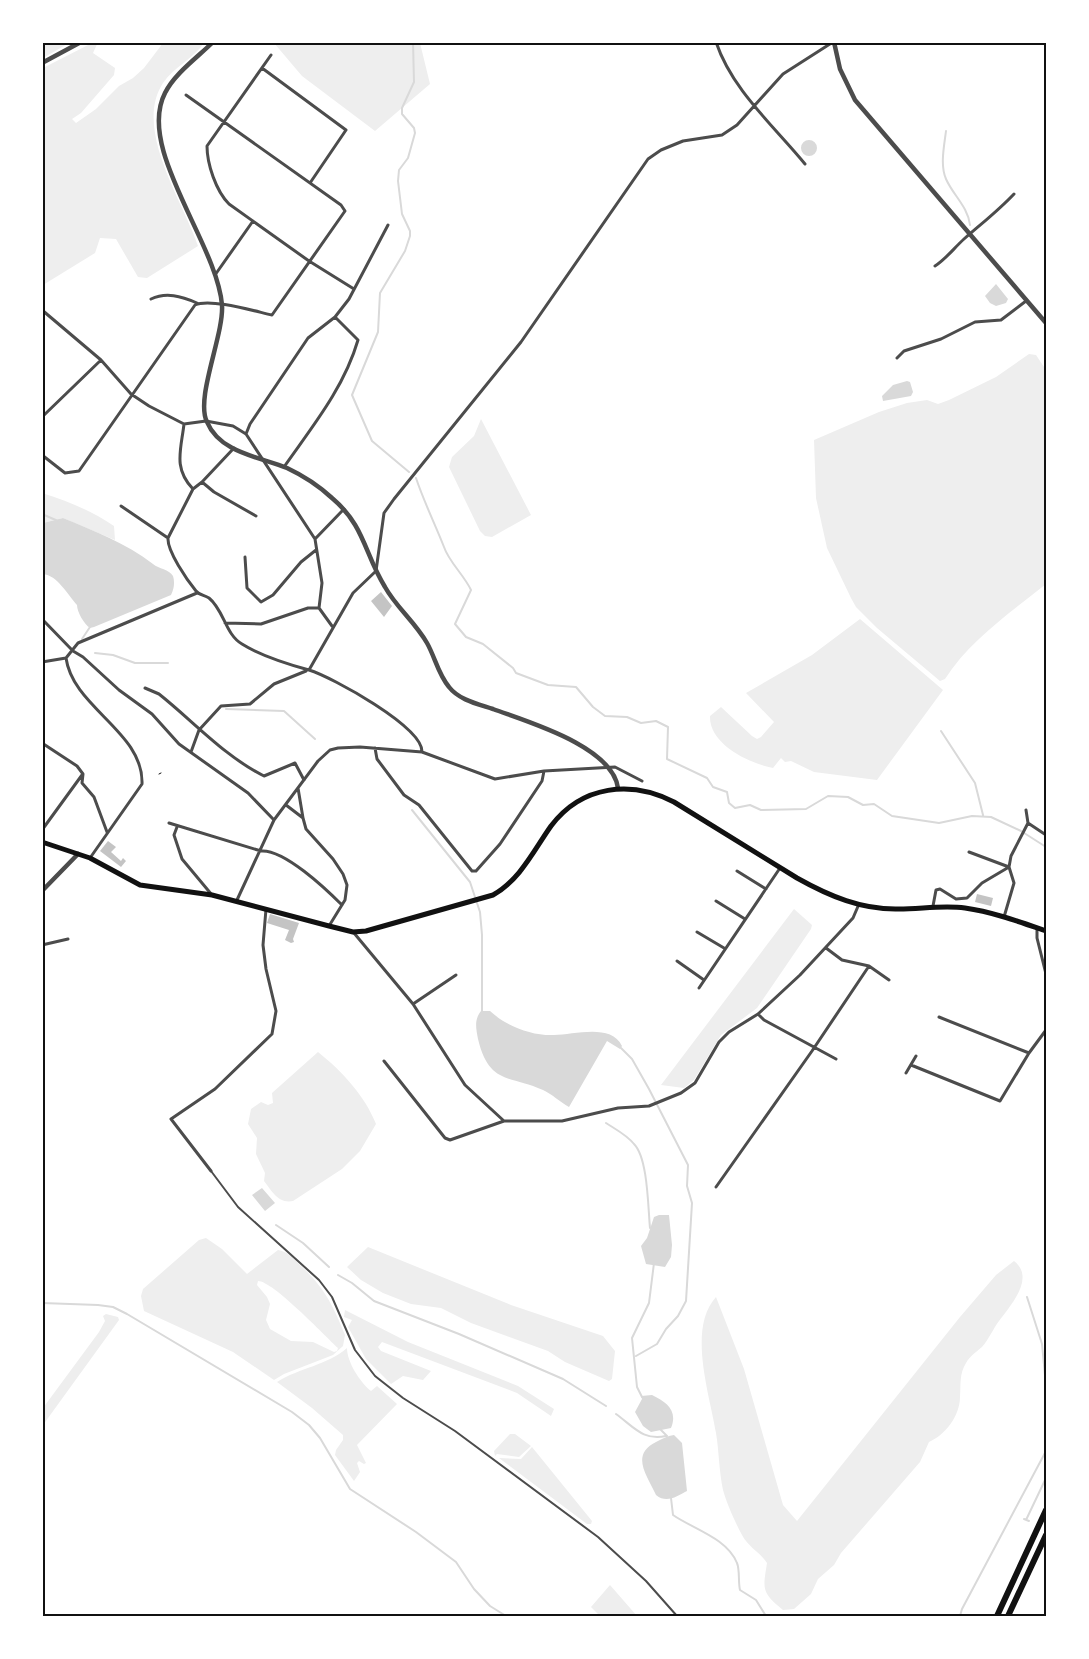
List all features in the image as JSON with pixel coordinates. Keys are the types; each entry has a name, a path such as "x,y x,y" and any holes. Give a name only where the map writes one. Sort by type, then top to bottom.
{"highway":[{"path":"998,1616 1046,1510"},
{"path":"1008,1616 1046,1535"}],"main road":[{"path":"42,842 90,858 133,883 238,900 353,932 382,928 482,900 502,890 510,883 555,821 566,810 592,794 618,788 645,791 674,802 818,890 859,904 891,909 933,906 964,908 1004,917 1046,931"}],"street":[{"path":"42,63 80,42"},
{"path":"214,42 176,78 165,92 158,121 166,157 215,274 222,305 205,400 206,421 214,434 234,448 284,467 313,482 344,509 363,536 376,571 385,588 422,635 440,674 452,691 466,699 570,741 594,754 610,767 616,776 618,788"},
{"path":"716,42 729,71 754,105 805,164"},
{"path":"191,752 199,730 221,706 250,704 274,684 309,670 332,626 353,593 376,571 384,513 521,342 648,159 661,150 684,141 722,135 737,125 783,74 834,42 840,69 856,100 1046,323"},
{"path":"271,55 207,146 207,157 224,198 310,261 354,289"},
{"path":"262,68 346,130 310,183"},
{"path":"151,299 159,295 171,295 197,303 222,305 272,315 345,211 342,205 186,95"},
{"path":"935,266 944,260 970,234 984,224 1014,194"},
{"path":"215,274 253,221"},
{"path":"246,434 250,424 308,338 335,317 354,289 388,225"},
{"path":"897,358 904,351 941,339 976,322 1001,320 1026,301"},
{"path":"42,456 65,473 79,470 197,303"},
{"path":"42,310 101,360 131,394 149,406 184,424 206,421 234,426 246,434 315,539 322,583 319,608 332,626"},
{"path":"284,467 340,386 356,348 358,340 335,317"},
{"path":"42,417 101,360"},
{"path":"184,424 179,466 185,480 193,489"},
{"path":"234,448 193,489 168,538 176,561 197,593 209,599 232,635 244,645 309,670 358,695 394,719 419,742 422,752"},
{"path":"202,482 214,492 256,516"},
{"path":"120,506 168,538"},
{"path":"315,539 344,509"},
{"path":"246,557 248,588 261,602 273,595 301,562 316,550"},
{"path":"42,662 66,658 78,644 197,593"},
{"path":"225,622 261,624 308,608 319,608"},
{"path":"42,619 73,651 83,657 118,690 152,714 174,740 248,793 274,820"},
{"path":"66,658 71,677 129,747 142,771 142,784 90,858"},
{"path":"145,688 175,707 199,730 233,757 264,776 295,762 304,780"},
{"path":"42,743 77,766 83,774 82,783 94,797 107,832"},
{"path":"238,900 274,820 318,761 330,750 348,746 422,752 495,779 544,771 610,767 621,769 642,781"},
{"path":"375,748 377,759 404,795 419,805 472,871 476,872 500,844 542,781 544,771"},
{"path":"42,830 83,774"},
{"path":"298,788 306,829 343,874 348,885 342,905 329,926"},
{"path":"286,805 303,818"},
{"path":"1004,917 1014,882 1009,867 1015,846 1028,823 1026,810"},
{"path":"169,823 261,851 269,850 285,858 342,905"},
{"path":"1028,823 1046,834"},
{"path":"177,827 174,835 182,859 212,895"},
{"path":"969,852 1009,867"},
{"path":"42,891 78,854"},
{"path":"933,906 936,890 940,889 956,899 967,898 982,883 1009,867"},
{"path":"699,988 724,948 780,868"},
{"path":"736,871 766,889"},
{"path":"716,901 745,918"},
{"path":"384,1061 445,1138 454,1140 504,1121 562,1121 618,1108 654,1105 681,1093 695,1084 720,1042 729,1032 758,1014 826,948 853,918 859,904"},
{"path":"211,1172 170,1119 215,1089 272,1034 276,1011 266,969 263,945 266,909"},
{"path":"1038,928 1036,938 1046,974"},
{"path":"353,932 413,1004 464,1085 504,1121"},
{"path":"697,932 724,948"},
{"path":"42,945 68,939"},
{"path":"826,948 832,955 847,962 869,966 889,980"},
{"path":"677,961 704,980"},
{"path":"716,1187 815,1048 869,966"},
{"path":"413,1004 456,975"},
{"path":"758,1014 764,1020 836,1059"},
{"path":"939,1017 1030,1052"},
{"path":"911,1065 1000,1101 1046,1030"},
{"path":"906,1073 916,1056"}],"lane":[{"path":"211,1172 238,1207 323,1284 332,1297 355,1350 375,1376 403,1398 455,1431 598,1538 627,1562 677,1616"}],"shaded area":[{"path":"43,42 69,42 69,43 43,58"},
{"path":"98,42 93,53 115,68 114,75 81,113 72,119 76,123 96,109 119,86 133,78 144,68 163,43 204,43 163,83 155,101 154,122 157,143 164,165 198,246 147,278 138,277 116,239 100,238 95,253 43,285 43,68 92,43"},
{"path":"274,43 420,43 430,84 375,131 302,76"},
{"path":"809,140 817,148 809,156 801,148"},
{"path":"996,284 1008,299 1006,303 996,306 990,303 985,296"},
{"path":"1029,354 1036,355 1046,370 1046,584 978,639 945,679 940,681 877,628 856,607 851,598 827,548 816,498 814,440 879,412 907,403 927,400 938,404 949,400 996,377"},
{"path":"907,381 910,382 913,392 911,396 883,401 882,396 893,385"},
{"path":"481,419 531,515 492,537 485,536 480,531 449,467 452,457 474,436"},
{"path":"42,493 80,507 114,526 115,540 63,518 43,523"},
{"path":"63,518 121,544 155,566 169,572 173,576 174,581 171,595 90,628 81,618 77,605 62,586 53,578 43,574 43,523"},
{"path":"860,619 943,690 877,780 814,772 791,761 785,762 781,758 773,768 742,757 732,751 716,735 711,726 710,716 721,707 752,736 757,739 761,737 774,722 746,693 812,655"},
{"path":"794,909 812,925 811,929 757,1008 721,1035 694,1080 684,1088 661,1085"},
{"path":"481,1011 490,1011 511,1025 528,1032 554,1035 601,1032 617,1039 622,1046 620,1049 607,1041 569,1107 543,1090 502,1076 488,1064 478,1039 476,1024"},
{"path":"318,1052 336,1067 352,1085 366,1104 376,1124 360,1151 342,1169 293,1201 283,1201 276,1196 264,1181 265,1173 256,1154 257,1138 248,1124 251,1109 261,1102 268,1105 273,1103 272,1093"},
{"path":"262,1188 275,1203 265,1211 252,1195"},
{"path":"669,1215 672,1245 671,1257 665,1267 646,1264 641,1246 647,1238 654,1217"},
{"path":"206,1238 222,1249 247,1274 278,1250 290,1256 308,1273 327,1297 345,1335 343,1346 333,1355 284,1374 274,1380 233,1352 144,1311 141,1296 143,1289 199,1240","holes":["258,1281 265,1283 299,1310 338,1348 337,1351 334,1352 313,1342 291,1341 270,1329 266,1320 270,1304 257,1285"]},
{"path":"368,1247 511,1305 603,1336 615,1351 612,1379 609,1381 565,1362 548,1351 471,1323 441,1308 411,1304 383,1293 361,1280 347,1267"},
{"path":"1014,1261 1020,1268 1022,1275 1022,1284 1019,1292 982,1347 969,1358 964,1367 959,1404 954,1418 941,1435 929,1442 920,1462 841,1553 834,1565 818,1579 811,1594 794,1609 783,1610 771,1599 765,1590 767,1563 742,1535 731,1513 723,1490 716,1433 703,1363 703,1326 707,1310 716,1297 744,1369 783,1505 797,1521 960,1317 996,1275"},
{"path":"345,1310 408,1342 518,1386 554,1409 551,1416 517,1393 382,1342 378,1347 381,1351 431,1371 423,1380 403,1376 391,1384 366,1359 348,1327 352,1320 344,1317"},
{"path":"106,1314 118,1317 119,1320 43,1425 43,1408 99,1332 105,1321 103,1316"},
{"path":"347,1348 349,1359 355,1371 371,1391 377,1386 397,1404 357,1445 366,1463 364,1464 359,1461 357,1463 360,1472 354,1481 335,1455 343,1440 343,1435 312,1408 277,1382 331,1359"},
{"path":"652,1395 670,1408 673,1417 671,1428 651,1432 643,1426 635,1412 642,1399 641,1396"},
{"path":"510,1434 515,1434 531,1446 519,1457 497,1454 495,1456 494,1451"},
{"path":"674,1435 682,1443 687,1491 676,1497 664,1499 656,1495 645,1473 642,1459 648,1447"},
{"path":"532,1447 592,1521 591,1524 587,1524 499,1458 521,1459"},
{"path":"610,1585 637,1616 600,1616 591,1607"}],"building":[{"path":"381,592 392,606 384,617 371,601"},
{"path":"108,841 116,847 111,852 121,861 123,858 126,861 121,867 100,851"},
{"path":"977,894 993,898 991,906 975,902"},
{"path":"270,914 299,923 293,939 294,942 291,943 285,940 289,930 267,923"}],"waterway":[{"path":"409,472 372,441 352,395 378,332 380,293 405,251 410,236 410,231 402,214 398,181 399,170 408,158 415,133 414,128 402,114 402,108 414,82 413,42"},
{"path":"946,131 943,156 944,174 966,212 970,225"},
{"path":"416,478 446,553 471,590 455,624 466,637 483,644 513,668 516,673 548,685 576,687 593,707 605,716 627,717 641,723 656,721 668,727 667,759 707,778 713,787 727,792 729,803 735,808 750,805 761,810 806,809 828,796 848,797 863,805 874,804 892,816 939,823 972,816 991,817 1021,831 1046,847"},
{"path":"42,514 58,521"},
{"path":"82,639 90,627"},
{"path":"95,653 113,655 135,663 168,663"},
{"path":"226,709 284,711 315,739"},
{"path":"941,731 975,783 983,815"},
{"path":"412,810 470,882 480,912 482,935 482,1011"},
{"path":"621,1048 632,1059 688,1165 687,1186 692,1203 686,1301 678,1316 666,1329 657,1344 636,1356"},
{"path":"606,1123 621,1132 639,1151 645,1171 650,1228"},
{"path":"276,1225 303,1243 329,1267"},
{"path":"642,1397 637,1387 632,1338 649,1303 654,1263"},
{"path":"338,1275 352,1283 374,1301 459,1334 563,1379 606,1406"},
{"path":"1027,1297 1042,1344 1046,1386"},
{"path":"42,1303 113,1307 292,1412 309,1425 320,1438 350,1489 416,1532 456,1562 474,1589 490,1606 506,1616"},
{"path":"616,1414 645,1435 666,1436"},
{"path":"660,1429 667,1436"},
{"path":"960,1616 1046,1451"},
{"path":"1026,1520 1046,1478"},
{"path":"671,1498 673,1515 709,1535 726,1547 732,1554 738,1566 740,1590 756,1600 766,1616"},
{"path":"1024,1519 1029,1521"}]}
